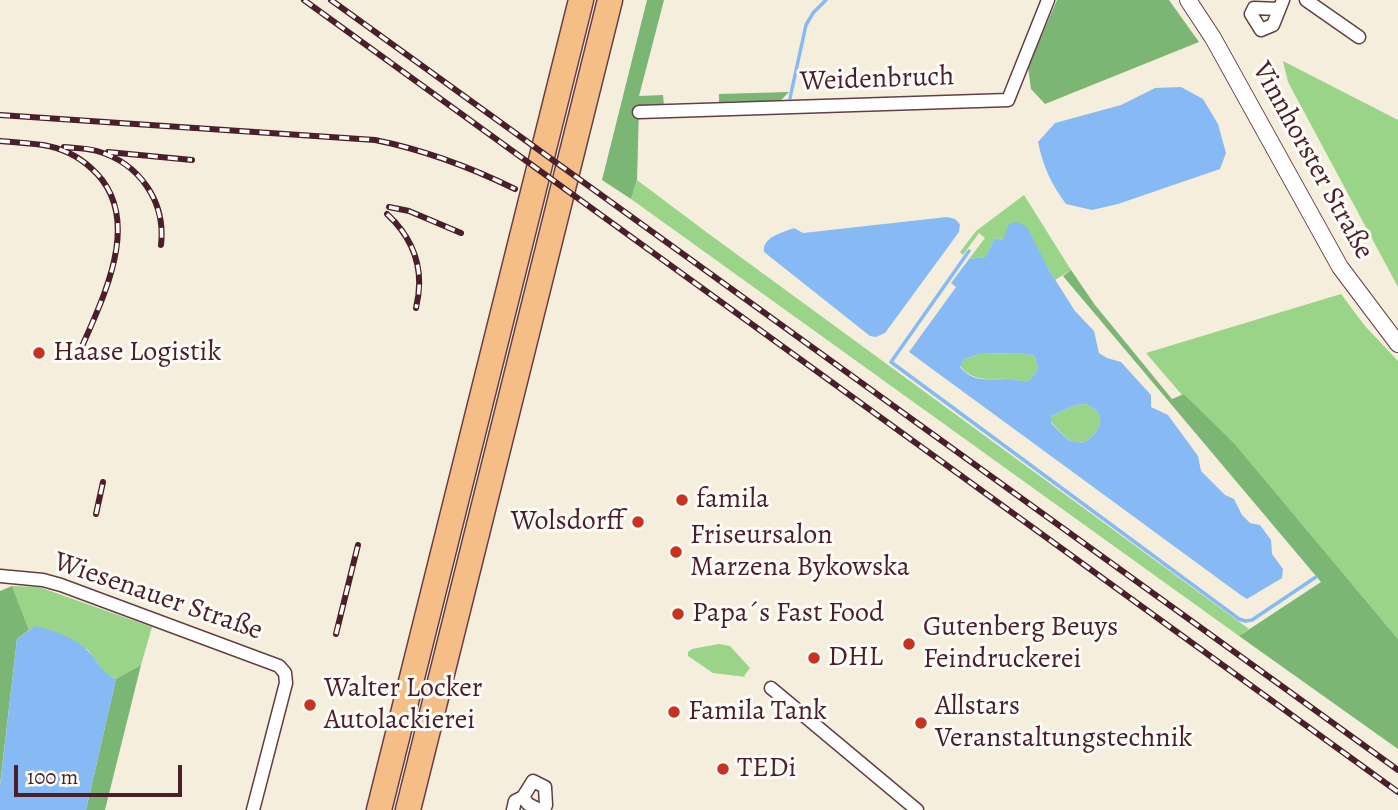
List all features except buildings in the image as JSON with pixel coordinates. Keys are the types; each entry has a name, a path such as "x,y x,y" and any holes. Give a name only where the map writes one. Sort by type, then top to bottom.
{"highway":[{"path":"379,810 581,0"},
{"path":"408,810 610,0"}],"street":[{"name":"Weidenbruch","path":"639,112 1008,100 1048,0"},
{"name":"Vinnhorster Straße","path":"1188,0 1213,38 1340,267 1398,344"},
{"path":"1306,0 1359,37"},
{"name":"Wiesenauer Straße","path":"0,576 43,580 61,585 278,666 285,673 286,683 253,810"},
{"path":"771,688 917,810"},
{"path":"513,810 515,801 523,797 533,781 545,787 542,810 528,804 523,797"}],"green space":[{"path":"647,0 664,0 639,96 663,95 664,106 639,108 637,180 631,199 602,180"},
{"path":"1057,0 1169,0 1199,42 1045,104 1031,89 1028,67"},
{"path":"1283,61 1398,120 1398,287 1288,82"},
{"path":"789,92 780,101 719,102 719,94"},
{"path":"637,180 1249,629 1239,636 631,199"},
{"path":"1024,195 1071,270 1055,280 1049,270 1003,240 995,238 985,257 969,259 985,238 979,233 963,255 960,252 976,231"},
{"path":"1071,270 1095,305 1172,399 1184,394 1234,443 1398,639 1398,749 1239,636 1321,582 1063,276"},
{"path":"1341,294 1365,326 1398,361 1398,639 1234,443 1182,395 1146,353"},
{"path":"1019,353 1035,356 1038,369 1028,380 976,377 960,366 964,359 979,354"},
{"path":"1086,404 1098,413 1098,429 1083,443 1068,440 1051,422 1051,416 1076,405"},
{"path":"12,586 39,587 152,627 141,665 116,679 105,674 88,650 35,627 29,630"},
{"path":"12,586 29,630 17,639 0,785 0,591"},
{"path":"719,644 730,646 750,668 744,676 746,677 713,673 688,656 692,649"},
{"path":"141,665 105,810 86,810 116,679"}],"water":[{"path":"1181,87 1203,99 1218,124 1226,153 1220,169 1118,204 1092,210 1066,204 1048,174 1038,142 1055,123 1121,105 1155,88"},
{"path":"947,217 960,224 959,232 885,333 876,337 870,336 764,252 769,239 794,228 803,233"},
{"path":"1018,222 1027,227 1049,270 1075,311 1094,331 1099,353 1121,362 1151,395 1151,407 1168,415 1198,456 1201,471 1225,495 1234,499 1242,515 1250,523 1260,525 1271,540 1272,554 1283,569 1282,578 1247,599 1242,596 909,352 956,287 951,283 969,259 985,257 995,238 1003,240 1009,224","holes":["1019,353 1035,356 1038,369 1028,380 976,378 960,367 964,359 979,354","1086,404 1098,413 1098,429 1083,443 1068,440 1051,423 1051,416 1076,405"]},
{"path":"35,626 57,632 78,643 89,652 103,671 116,679 86,810 0,810 0,786 17,639"}],"waterway":[{"path":"790,98 806,25 826,0"},
{"path":"969,251 891,362 1239,619 1252,620 1316,577"}],"railway":[{"path":"304,0 1398,792"},
{"path":"331,0 1398,770"},
{"path":"0,115 375,140 447,160 515,189"},
{"path":"0,141 50,146 63,150 91,168 108,188 116,211 118,236 114,261 107,287 77,358"},
{"path":"64,147 97,151 112,157 137,174 147,186 159,213 161,245"},
{"path":"108,152 192,160"},
{"path":"389,207 409,211 461,233"},
{"path":"387,214 405,234 415,257 419,281 416,308"},
{"path":"96,514 103,482"},
{"path":"336,634 358,545"}],"place":[{"name":"Haase Logistik","path":"39,353"},
{"name":"famila","path":"682,500"},
{"name":"Wolsdorff","path":"638,522"},
{"name":"Friseursalon Marzena Bykowska","path":"676,552"},
{"name":"Papa´s Fast Food","path":"678,614"},
{"name":"Gutenberg Beuys Feindruckerei","path":"909,644"},
{"name":"DHL","path":"814,658"},
{"name":"Walter Locker Autolackierei","path":"310,705"},
{"name":"Famila Tank","path":"674,712"},
{"name":"Allstars Veranstaltungstechnik","path":"921,723"},
{"name":"TEDi","path":"723,769"}]}
